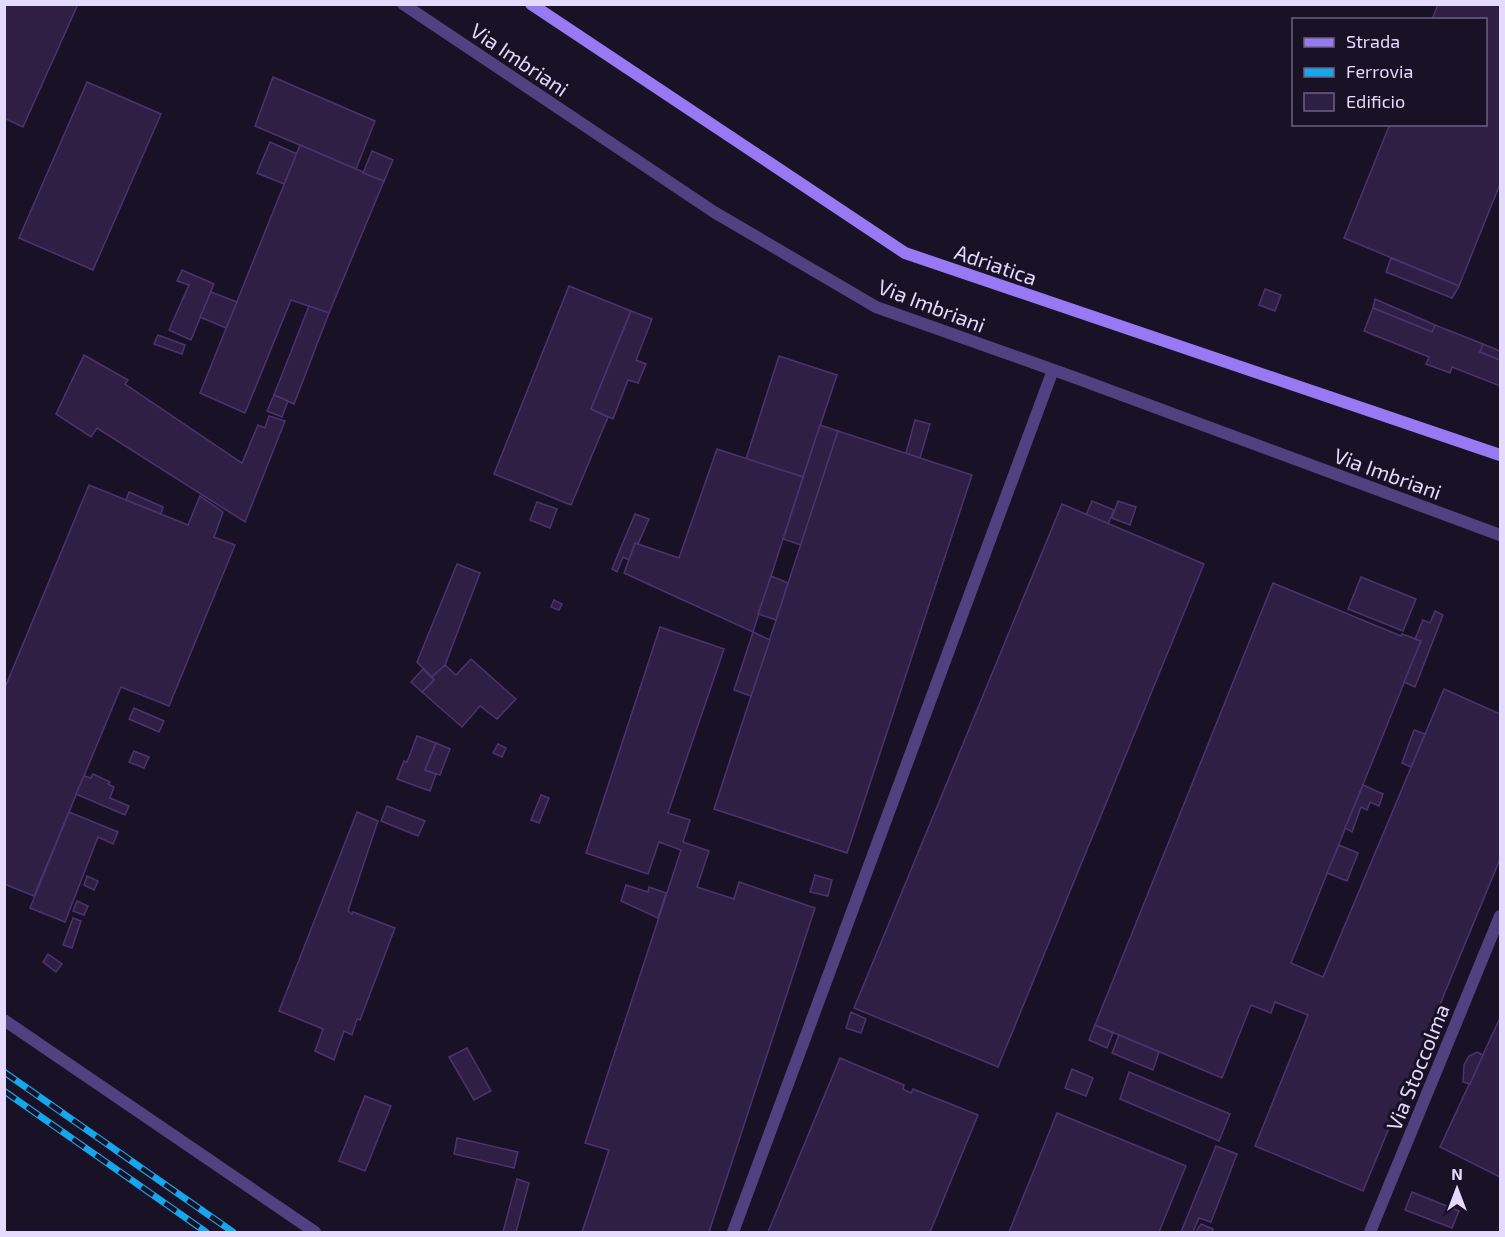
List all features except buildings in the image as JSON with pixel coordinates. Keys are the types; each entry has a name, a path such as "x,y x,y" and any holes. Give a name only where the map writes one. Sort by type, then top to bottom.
{"main road":[{"name":"Adriatica","path":"531,4 905,253 1500,455"}],"lane":[{"name":"Via Imbriani","path":"404,4 714,212 876,308 1053,370 1500,535"},
{"path":"733,1233 1053,370"},
{"name":"Via Stoccolma","path":"1370,1233 1500,916"},
{"path":"4,1020 315,1233"}],"railway":[{"path":"4,1072 233,1232"},
{"path":"4,1091 206,1232"}]}
